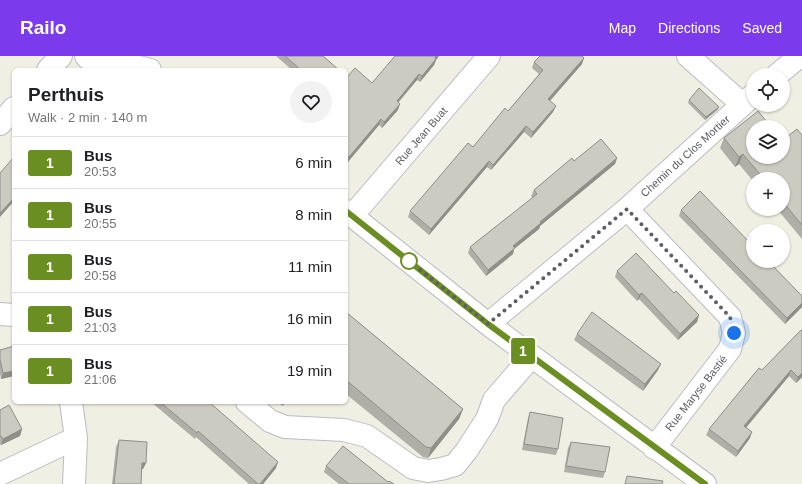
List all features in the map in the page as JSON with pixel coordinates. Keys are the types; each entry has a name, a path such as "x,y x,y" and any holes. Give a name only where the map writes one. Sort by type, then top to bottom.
{"street":[{"path":"50,68 62,56"},
{"path":"152,56 164,68"},
{"name":"Rue Jean Buat","path":"349,214 489,56"},
{"path":"688,56 746,99"},
{"path":"785,68 800,56"},
{"path":"77,68 90,59 98,65 109,66 123,59 145,68"},
{"name":"Chemin du Clos Mortier","path":"488,324 627,209 746,102"},
{"path":"0,124 12,110"},
{"name":"Rue Maryse Bastié","path":"627,209 730,317 734,333 730,349 654,448"},
{"path":"349,214 488,324 654,448 705,484"},
{"path":"0,314 12,315"},
{"path":"250,404 270,421 285,427 344,430 367,436 413,468 428,471 456,465 487,419 494,400 532,357"},
{"path":"71,404 76,438 74,484"},
{"path":"0,474 76,438"}],"building":[{"path":"285,56 323,56 337,68 299,68"},
{"path":"395,56 436,56 436,59 422,76 419,74 397,101 400,104 384,122 381,119 349,157 348,76 355,68 372,83"},
{"path":"540,56 582,56 584,58 548,99 556,106 533,132 526,126 493,165 489,161 431,229 410,211 468,143 473,147 505,108 508,111 543,70 534,62"},
{"path":"699,88 719,107 706,117 689,100"},
{"path":"759,112 765,120 747,120"},
{"path":"746,121 746,158 743,154 739,157 724,138"},
{"path":"797,129 802,135 802,225 790,210 790,172 758,172 751,164 790,164 790,134"},
{"path":"601,139 617,158 540,222 541,223 513,246 515,248 488,270 470,247 537,194 534,190 572,158 574,161"},
{"path":"12,159 12,200 0,213 0,173"},
{"path":"700,191 746,239 746,268 775,268 802,296 802,303 787,318 681,210"},
{"path":"636,253 674,293 676,291 699,315 680,334 642,293 639,295 617,271"},
{"path":"592,312 661,364 645,384 577,334"},
{"path":"348,314 463,409 431,448 426,447 348,382"},
{"path":"801,330 802,373 798,377 791,370 744,426 752,432 738,451 709,429 759,368 762,370"},
{"path":"12,347 12,371 3,373 0,350"},
{"path":"162,404 211,404 278,462 260,484 258,484 198,431 197,433"},
{"path":"9,405 22,429 3,439 0,436 0,410"},
{"path":"530,412 563,418 558,449 524,444"},
{"path":"119,440 147,442 146,463 142,463 141,484 114,484"},
{"path":"571,442 610,447 605,472 566,466"},
{"path":"343,446 388,482 389,481 394,484 349,484 326,466"},
{"path":"627,476 663,481 662,484 625,484"}],"bus line":[{"name":"1","path":"348,213 488,324 654,448 705,484"}],"route":[{"path":"409,261 488,324 627,209 730,317 734,333"}]}
